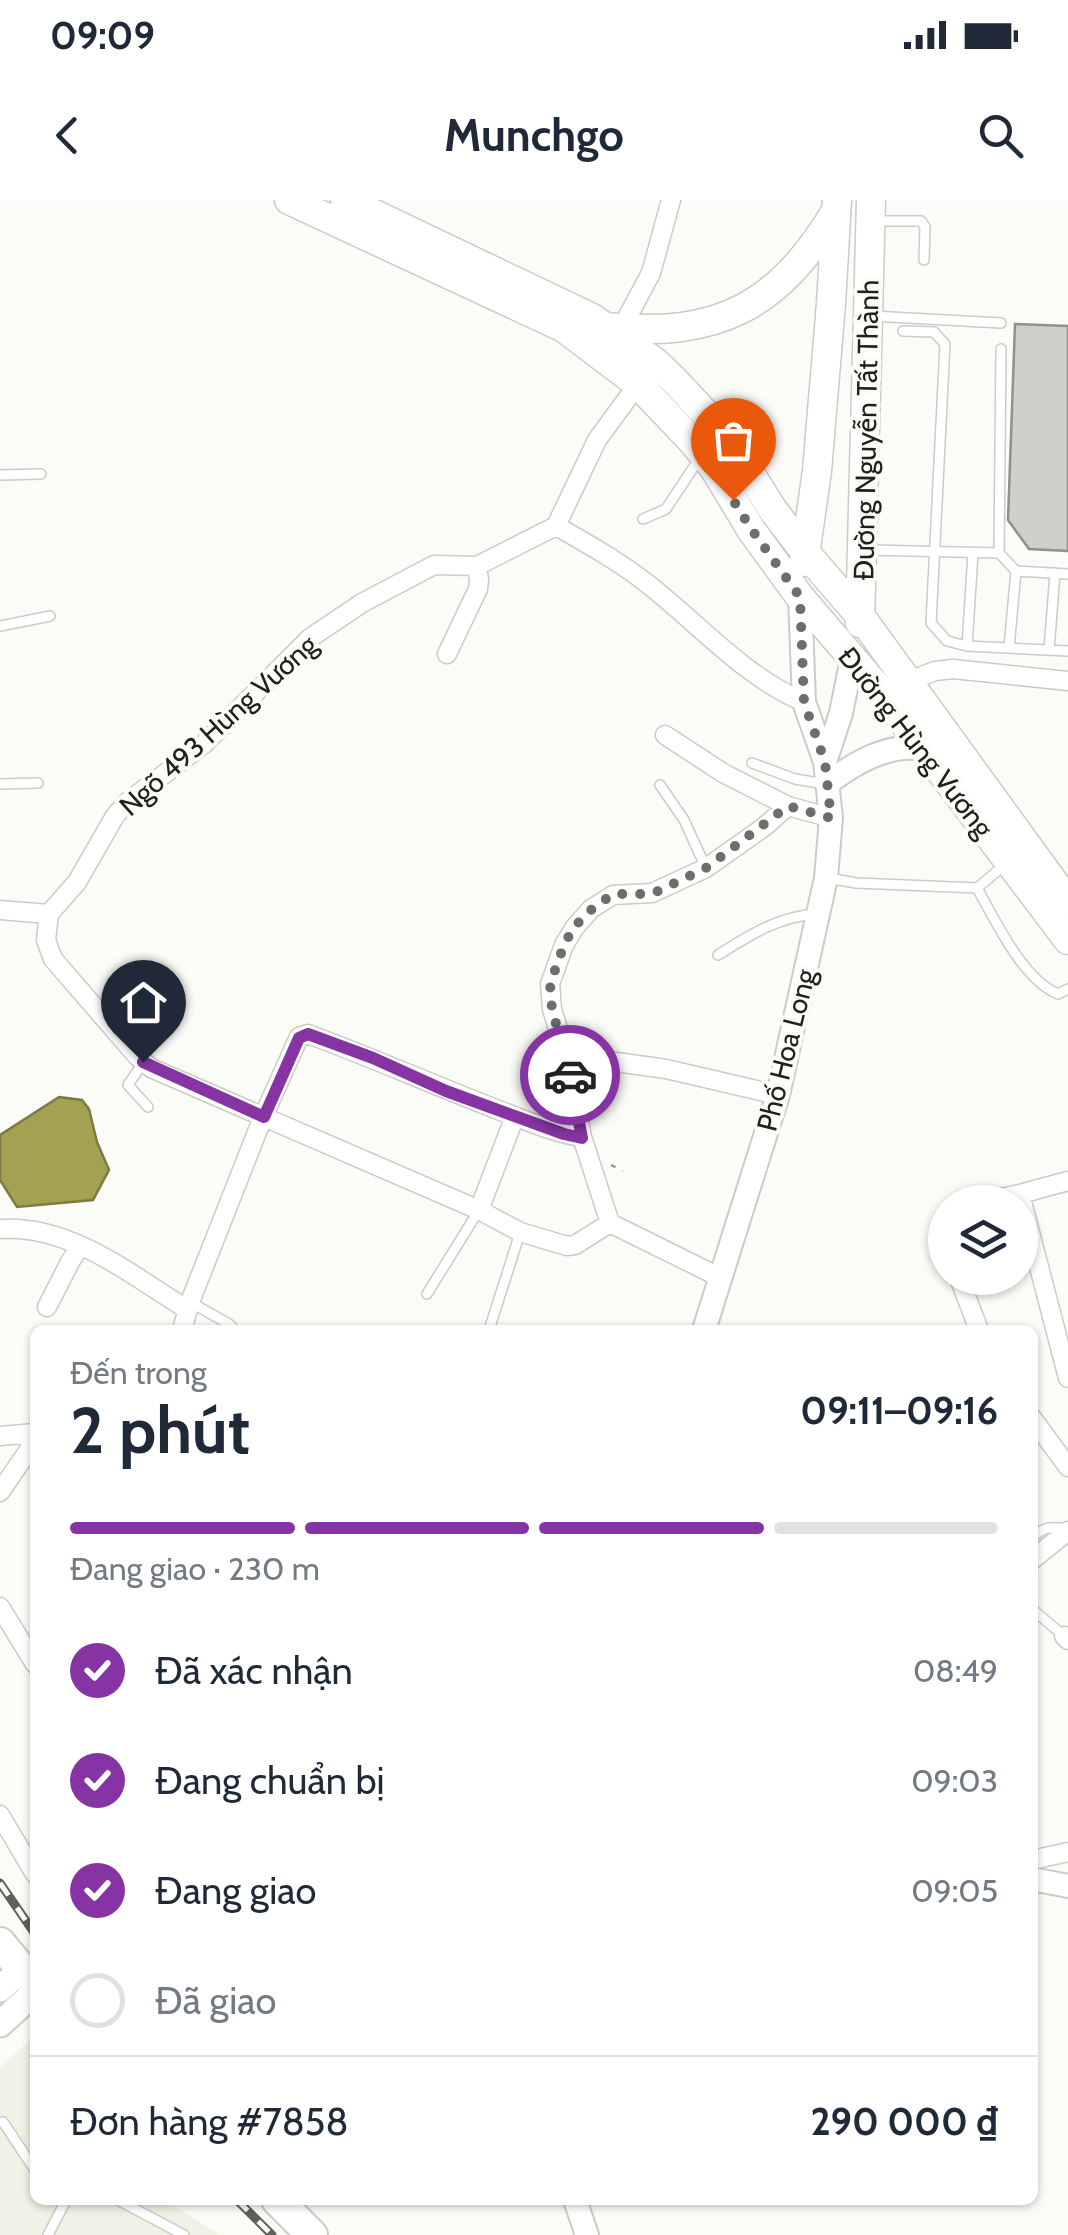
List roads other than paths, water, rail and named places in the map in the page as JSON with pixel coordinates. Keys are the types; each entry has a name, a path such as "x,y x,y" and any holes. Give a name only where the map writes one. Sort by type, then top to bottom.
{"highway":[{"path":"0,1942 23,1984"},
{"path":"282,2205 312,2235"}],"main road":[{"name":"Đường Hùng Vương","path":"289,200 564,328 606,335 638,384 714,468 800,597 878,688 1068,940"},
{"name":"Đường Hùng Vương","path":"345,200 561,303 606,335 655,362 736,450 773,510 862,617 1068,902"},
{"path":"606,335 686,327 751,304 796,267 813,247 836,205 872,211"},
{"name":"Đường Nguyễn Tất Thành","path":"800,597 832,304 836,205"},
{"name":"Đường Nguyễn Tất Thành","path":"852,658 862,617 872,211"},
{"path":"0,2024 23,1984"}],"street":[{"path":"606,335 651,273 671,200"},
{"path":"638,384 597,440 556,526 650,586 752,673 804,702"},
{"name":"Ngõ 493 Hùng Vương","path":"49,914 76,882 126,803 204,744 310,638 362,603 434,565 477,566 556,526"},
{"path":"446,654 479,584 477,566"},
{"name":"Phố Hoa Long","path":"705,1325 778,1095 826,878 831,818 826,773 804,702 800,597"},
{"name":"Phố Hoa Long","path":"826,773 852,658"},
{"path":"907,682 953,668 1068,680"},
{"path":"665,735 723,773 788,806 831,818"},
{"path":"826,773 882,753 924,749"},
{"path":"719,1276 610,1222 582,1138 566,1055 552,1009 550,984 574,927 592,909 613,894 652,894 706,868 788,806"},
{"path":"0,910 49,914 46,940 53,959 143,1062 479,1210 520,1232 568,1246 610,1222"},
{"path":"183,1325 299,1038 308,1034 446,1091 582,1138"},
{"path":"566,1055 666,1069 778,1095"},
{"path":"479,1210 514,1116"},
{"path":"1038,1189 1068,1181"},
{"path":"0,1229 37,1230 80,1246 189,1306"},
{"path":"46,1307 80,1246"},
{"path":"1038,1263 1068,1378"},
{"path":"966,1295 977,1325"},
{"path":"1038,1426 1068,1467"},
{"path":"0,1436 30,1437"},
{"path":"0,1492 30,1445"},
{"path":"1038,1555 1068,1530"},
{"path":"0,1606 30,1656"},
{"path":"0,1815 30,1866"},
{"path":"1038,1859 1068,1852"},
{"path":"1038,1880 1068,1886"},
{"path":"577,2205 587,2235"}],"lane":[{"path":"872,211 921,221 924,260"},
{"path":"869,316 1001,323"},
{"path":"903,331 934,332 946,344 931,622 947,641 967,646 1068,651"},
{"path":"1001,348 1000,553 1016,571 1068,574"},
{"path":"643,519 666,509 703,454"},
{"path":"0,475 41,474"},
{"path":"863,550 1000,553"},
{"path":"967,646 973,554"},
{"path":"1010,648 1016,571"},
{"path":"1050,650 1055,573"},
{"path":"0,626 50,616"},
{"path":"752,763 795,779 826,773"},
{"path":"0,784 38,783"},
{"path":"660,786 684,820 706,868"},
{"path":"826,878 856,884 977,888 1010,861"},
{"path":"977,888 1035,978 1058,994 1068,989"},
{"path":"718,955 778,920 819,914"},
{"path":"143,1062 128,1085 148,1107"},
{"path":"427,1294 479,1210"},
{"path":"491,1325 520,1232"},
{"path":"189,1306 230,1325"},
{"path":"1038,1533 1050,1526 1068,1530"},
{"path":"1038,1614 1066,1638"},
{"path":"3,2122 30,2162"},
{"path":"48,2235 59,2205"},
{"path":"127,2205 184,2235"}],"railway":[{"path":"0,1883 30,1927"},
{"path":"242,2205 272,2235"}]}
